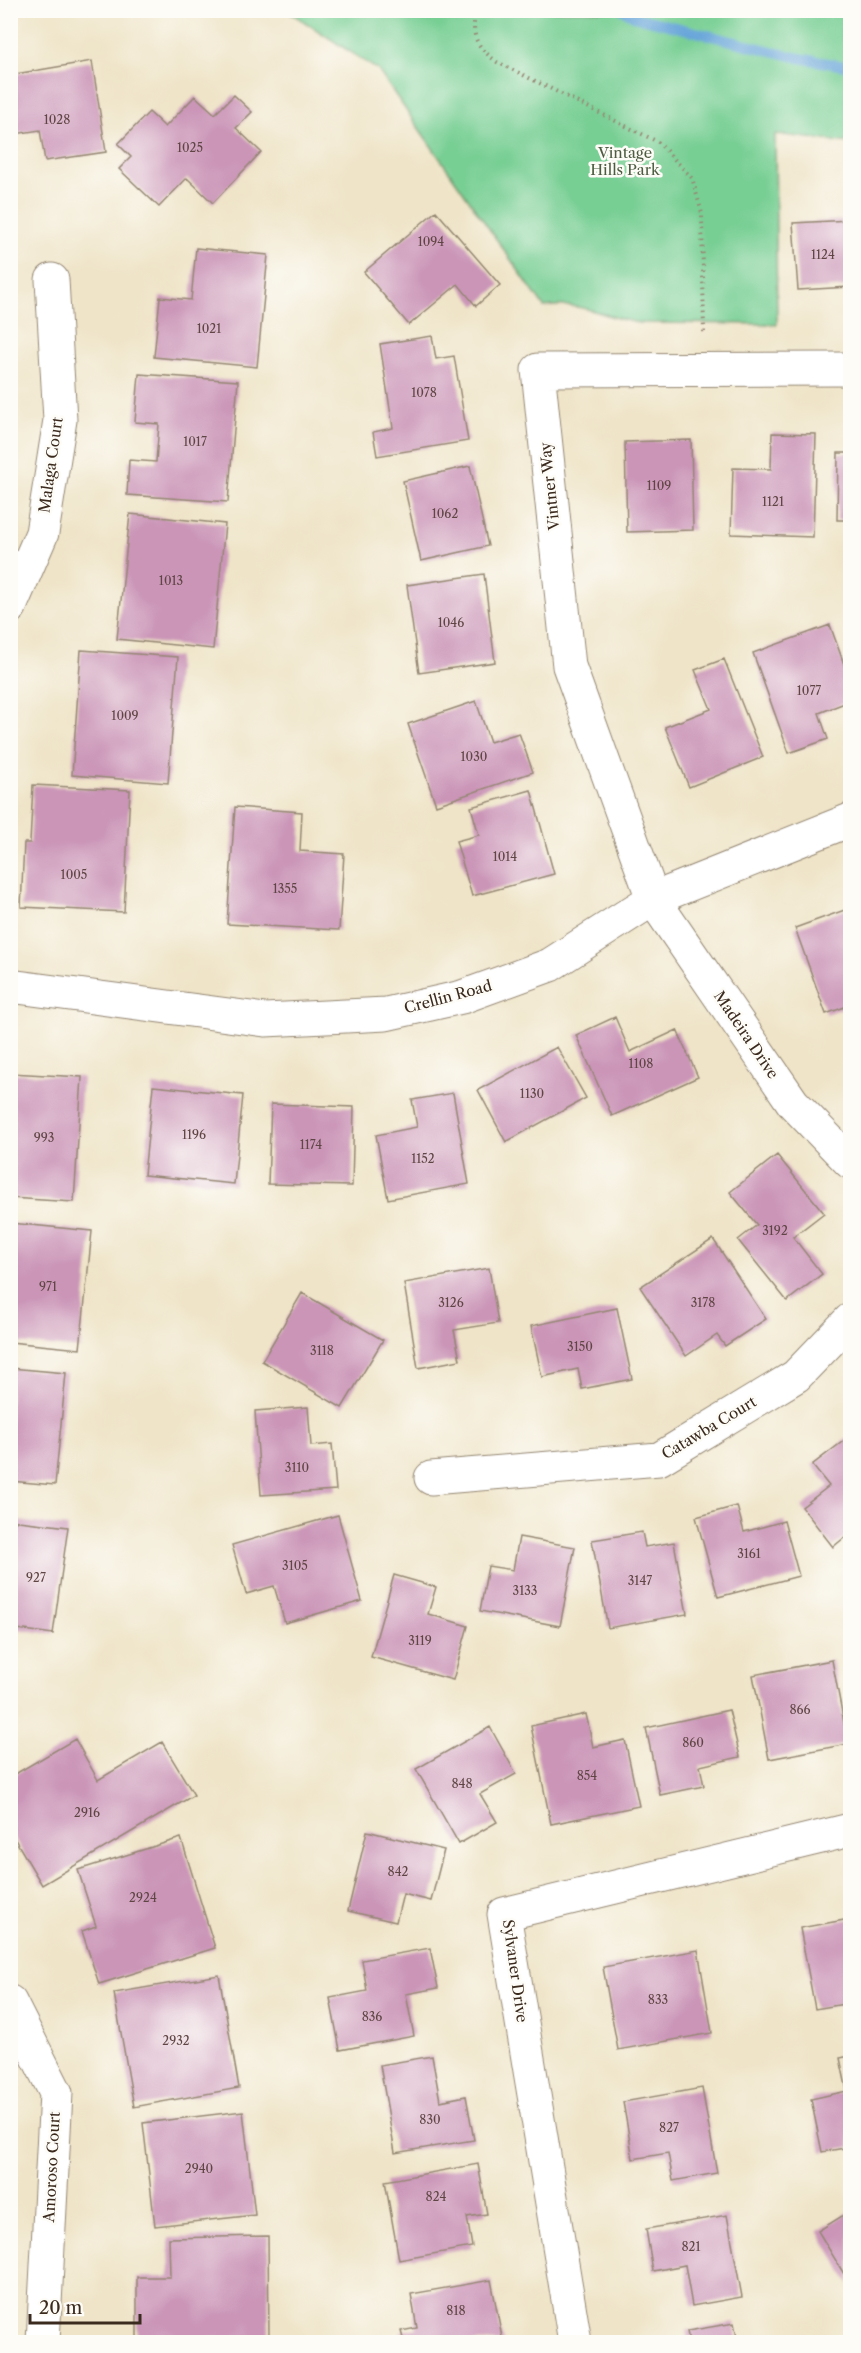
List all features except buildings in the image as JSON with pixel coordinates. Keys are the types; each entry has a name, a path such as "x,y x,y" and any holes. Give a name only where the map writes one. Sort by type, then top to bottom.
{"street":[{"name":"Malaga Court","path":"10,607 42,533 60,420 52,280"},
{"name":"Vintner Way","path":"653,899 569,666 538,370 850,369"},
{"name":"Crellin Road","path":"10,986 265,1020 386,1014 462,997 550,965 653,899 850,820"},
{"name":"Madeira Drive","path":"653,899 793,1103 850,1161"},
{"name":"Catawba Court","path":"432,1478 659,1459 796,1376 850,1320"},
{"name":"Sylvaner Drive","path":"574,2343 504,1914 850,1830"},
{"name":"Amoroso Court","path":"10,2002 56,2093 43,2343"}],"path":[{"path":"475,10 473,31 479,48 497,62 658,142 692,178 702,213 704,369"}],"green space":[{"name":"Vintage Hills Park","path":"288,11 850,11 850,143 775,134 777,324 639,323 571,306 544,307 378,70"}],"waterway":[{"path":"623,10 636,17 799,58 850,67"}]}
